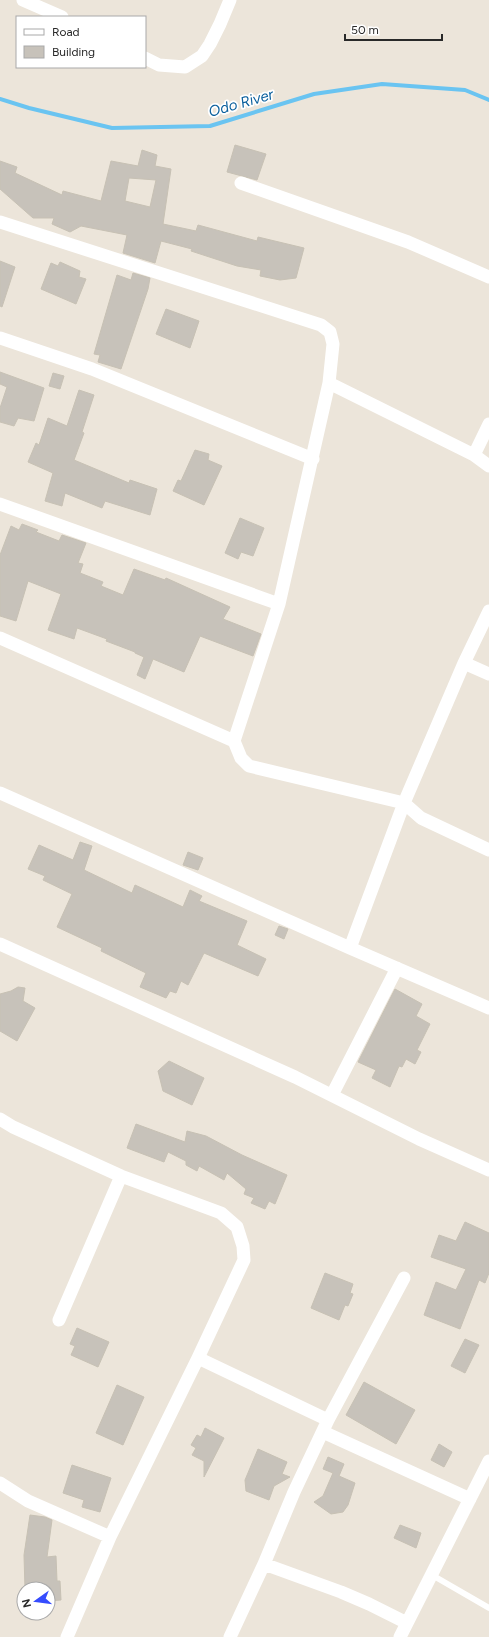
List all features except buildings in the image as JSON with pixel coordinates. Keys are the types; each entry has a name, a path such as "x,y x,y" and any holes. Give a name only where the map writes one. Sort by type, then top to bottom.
{"street":[{"path":"23,0 60,16"},
{"path":"146,58 159,64 185,68 202,56 210,44 230,0"},
{"path":"241,183 408,242 489,276"},
{"path":"0,222 321,325 330,332 333,344 329,383 279,604 234,741 241,758 249,766 404,803 421,818 489,850"},
{"path":"0,338 92,369 313,459"},
{"path":"329,383 474,455 489,466"},
{"path":"474,455 489,424"},
{"path":"0,504 279,604"},
{"path":"350,948 404,803 464,663 489,611"},
{"path":"0,638 234,741"},
{"path":"464,663 489,674"},
{"path":"0,792 350,948 489,1008"},
{"path":"0,944 332,1095 419,1140 489,1170"},
{"path":"332,1095 397,968"},
{"path":"0,1119 13,1127 121,1176 221,1213 237,1227 243,1246 244,1260 198,1358 110,1536 67,1637"},
{"path":"59,1320 121,1176"},
{"path":"230,1637 264,1564 294,1492 326,1426 404,1278"},
{"path":"198,1358 326,1426 470,1499"},
{"path":"400,1637 489,1461"},
{"path":"0,1483 28,1502 110,1536"},
{"path":"264,1564 341,1592 407,1623"}],"lane":[{"path":"432,1575 489,1608"}],"waterway":[{"name":"Odo River","path":"0,99 29,108 112,128 210,126 314,94 382,84 465,90 489,100"}]}
